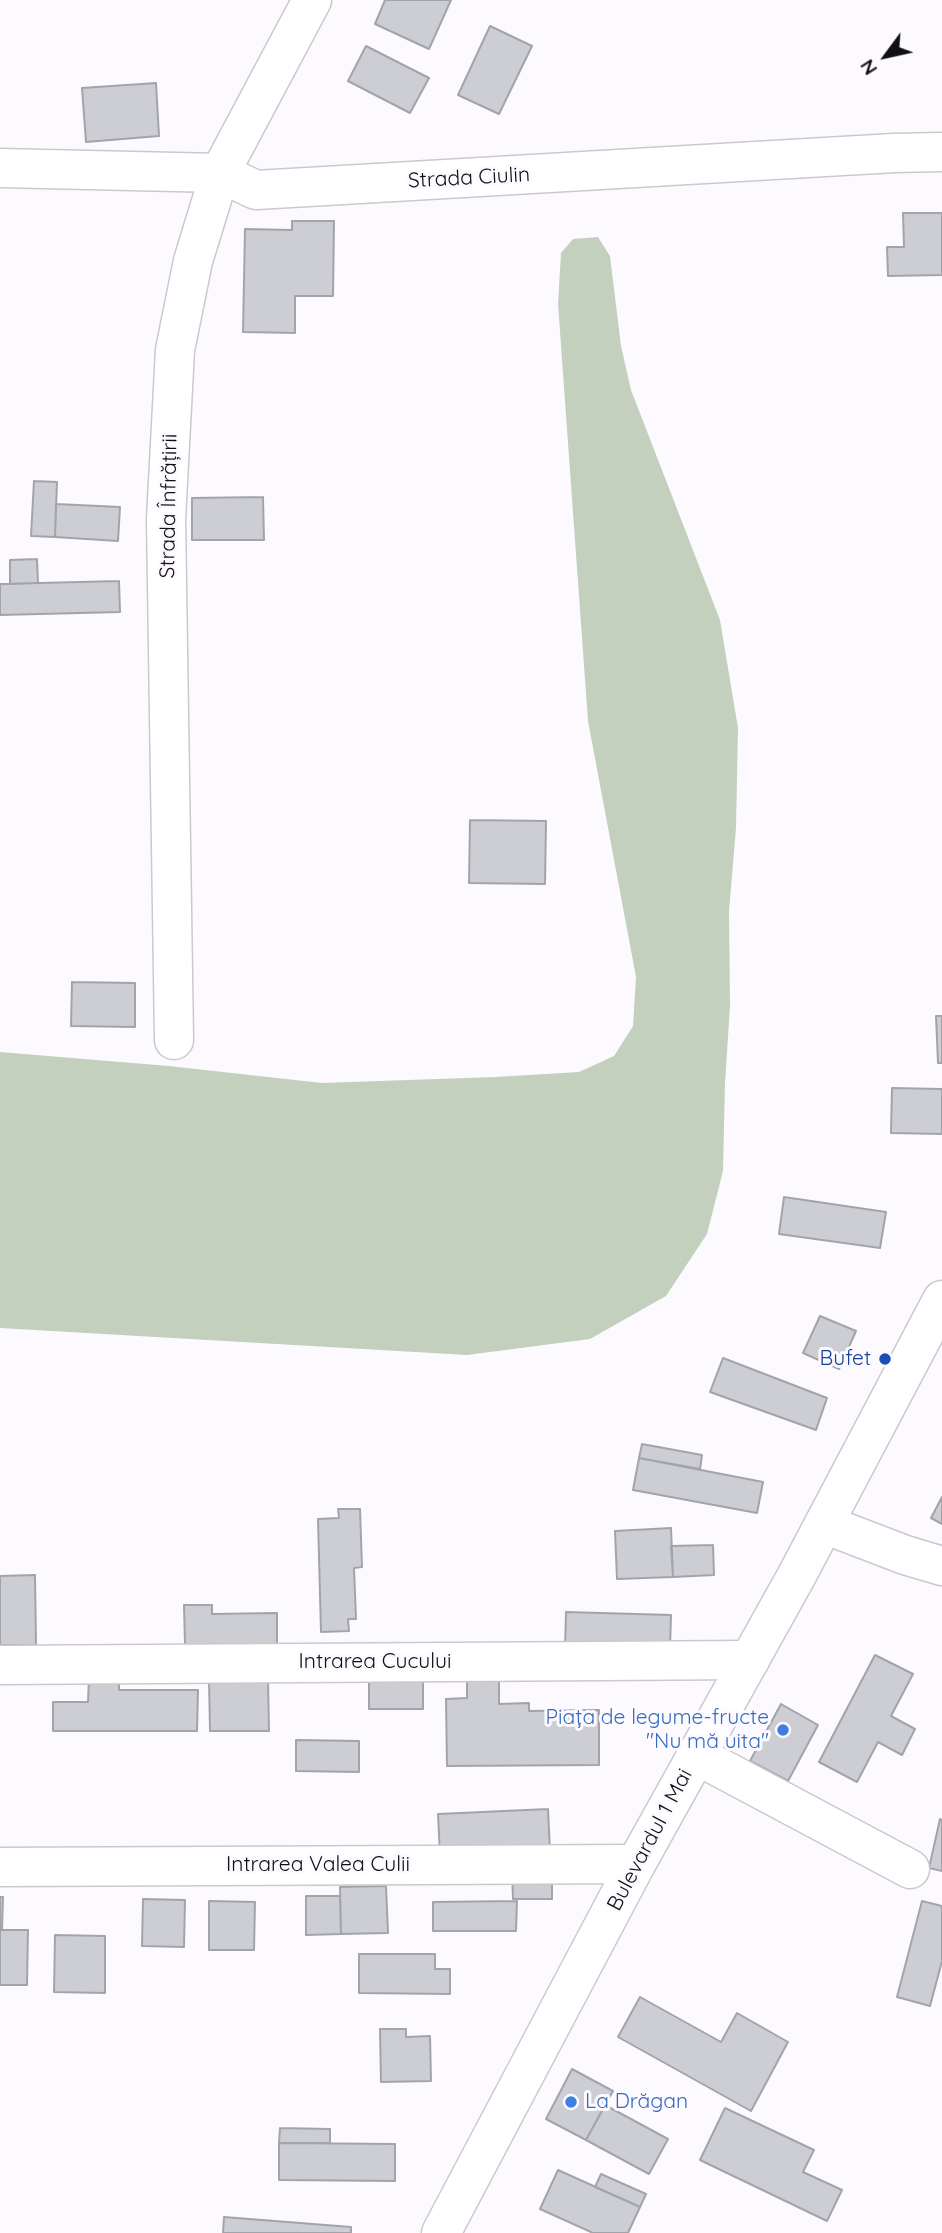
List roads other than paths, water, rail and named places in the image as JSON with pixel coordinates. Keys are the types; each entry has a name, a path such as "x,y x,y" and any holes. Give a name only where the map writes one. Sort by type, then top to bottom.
{"street":[{"name":"Strada Înfrățirii","path":"174,1040 166,520 175,350 193,261 220,173 312,0"},
{"name":"Strada Ciulin","path":"0,168 220,173 256,190 942,152"},
{"name":"Bulevardul 1 Mai","path":"441,2233 636,1864 824,1524 942,1300"},
{"path":"824,1524 942,1566"},
{"name":"Intrarea Cucului","path":"0,1665 750,1660"},
{"path":"696,1755 910,1870"},
{"name":"Intrarea Valea Culii","path":"0,1867 636,1864"}],"place":[{"name":"Bufet","path":"885,1359"},
{"name":"Piața de legume-fructe \"Nu mă uita\"","path":"783,1730"},
{"name":"La Drăgan","path":"571,2102"}]}
